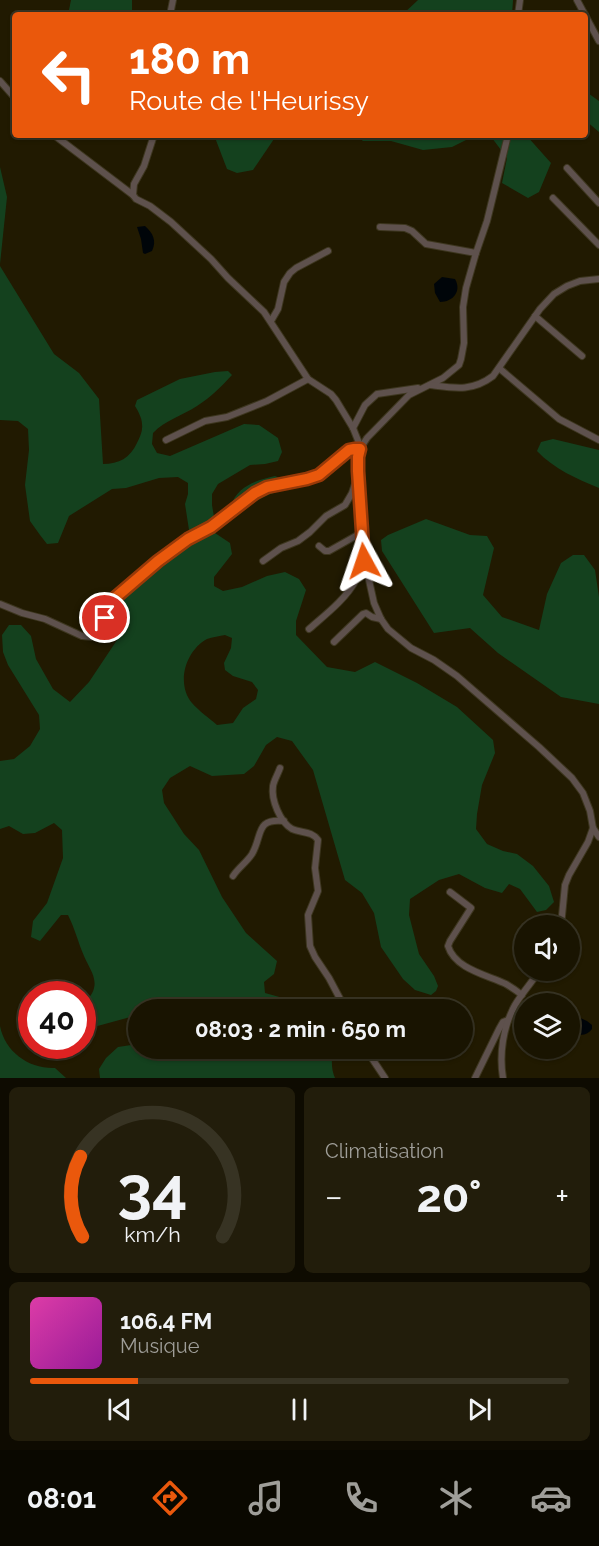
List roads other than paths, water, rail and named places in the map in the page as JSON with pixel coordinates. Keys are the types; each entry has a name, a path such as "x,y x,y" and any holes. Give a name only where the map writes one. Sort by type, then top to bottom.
{"street":[{"path":"588,21 599,41"},
{"path":"0,81 12,95"},
{"path":"58,138 136,199 160,213 264,312 308,379 331,394 336,400 353,428 360,448"},
{"path":"133,195 153,138"},
{"path":"353,428 365,405 377,394 430,385 452,372 459,364 464,343 463,307 466,288 487,221 507,138"},
{"path":"567,168 599,203"},
{"path":"553,198 599,245"},
{"path":"380,226 405,228 426,243 476,253"},
{"path":"271,321 278,309 284,282 290,273 328,251"},
{"path":"430,385 470,388 487,381 554,294 580,281 599,279"},
{"path":"535,316 582,356"},
{"path":"499,368 559,419 599,440"},
{"path":"166,440 205,421 228,417 267,401 308,379"},
{"path":"420,388 397,406 367,438 360,448 358,457 364,561 374,603 388,629 411,648 457,676 572,778 582,793 590,811 593,828 599,837"},
{"path":"0,604 52,622 82,636 92,637 101,628 116,597 188,539 211,527 255,493 267,487 319,475 349,450 360,448"},
{"path":"263,561 281,548 298,541 326,516 345,505 358,475"},
{"path":"320,546 325,551 331,550 361,532"},
{"path":"309,629 338,603 352,586 364,561"},
{"path":"334,642 363,614 381,619"},
{"path":"280,768 274,783 273,794 276,806 284,821 294,830 314,835 318,840 315,868 318,891 308,915 310,946 340,999"},
{"path":"232,876 253,852 265,824 273,820 284,821"},
{"path":"562,915 568,874 588,842 593,828"},
{"path":"450,892 471,908 450,941 449,950 465,966 507,984 520,993"},
{"path":"503,1078 502,1047 508,1020 514,1009"},
{"path":"475,1078 499,1029 503,1022 508,1020"},
{"path":"372,1059 385,1078"}]}
